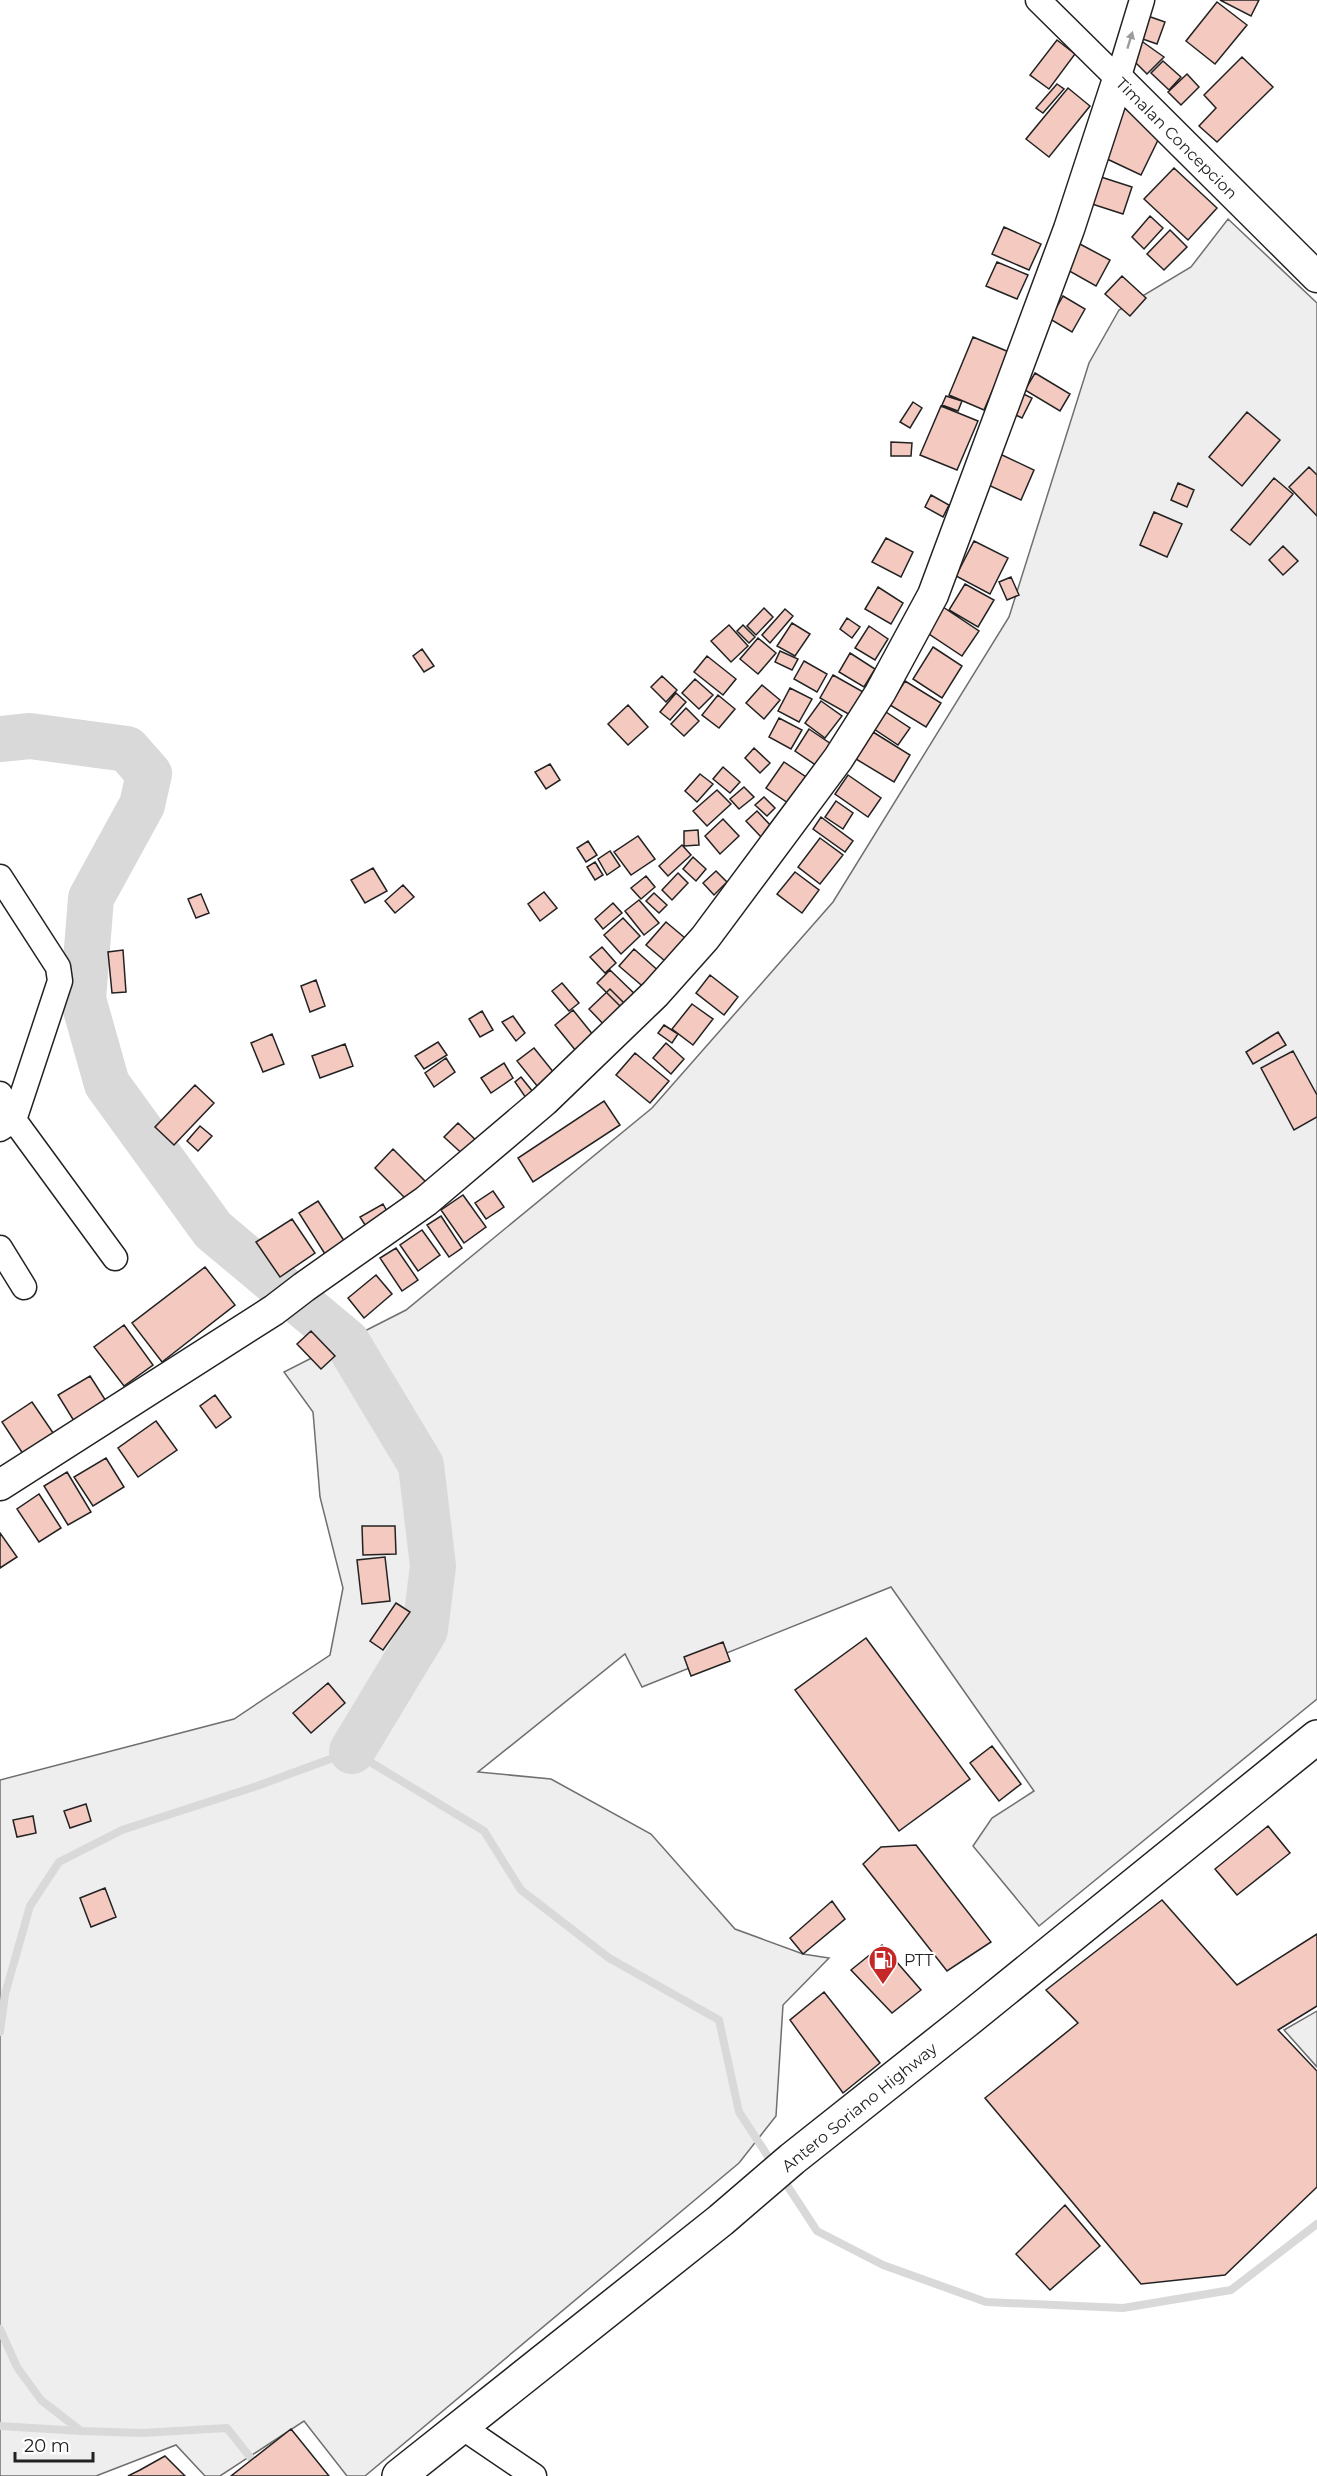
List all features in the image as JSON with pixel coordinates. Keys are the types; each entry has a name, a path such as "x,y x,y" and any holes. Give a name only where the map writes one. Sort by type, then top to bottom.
{"main road":[{"name":"Antero Soriano Highway","path":"399,2476 1317,1737"}],"street":[{"name":"Timalan Concepcion","path":"1038,0 1317,277"},
{"path":"0,1485 274,1310 426,1201 544,1101 655,994 705,938 838,759 880,693 933,595 1070,229 1142,0"},
{"path":"0,877 58,967 60,974 60,981 7,1124"},
{"path":"0,1094 7,1124 115,1258"},
{"path":"0,1248 24,1287"},
{"path":"462,2427 534,2476"}],"shaded area":[{"path":"1228,219 1317,303 1317,1699 1039,1926 973,1846 992,1818 1034,1791 891,1587 642,1687 625,1654 478,1772 551,1779 651,1834 735,1929 803,1954 829,1958 783,2005 776,2116 739,2163 365,2476 347,2476 304,2421 220,2476 205,2476 176,2445 96,2476 0,2476 0,1780 234,1719 330,1655 343,1588 320,1497 313,1412 284,1372 406,1310 652,1108 833,902 1009,617 1089,363 1119,310 1191,267"},
{"path":"1317,2011 1317,2067 1284,2030"}],"building":[{"path":"1220,0 1259,0 1251,16"},
{"path":"1217,2 1247,25 1215,64 1186,41"},
{"path":"1145,15 1165,22 1157,44 1137,37"},
{"path":"1057,40 1075,54 1049,89 1030,75"},
{"path":"1140,40 1164,57 1147,74 1127,54"},
{"path":"1242,57 1273,87 1217,142 1199,126 1216,108 1204,95"},
{"path":"1163,61 1181,77 1169,90 1151,73"},
{"path":"1187,74 1199,87 1181,105 1168,92"},
{"path":"1057,84 1064,89 1043,113 1036,108"},
{"path":"1068,88 1090,106 1049,157 1026,139"},
{"path":"1122,106 1160,136 1141,175 1105,158"},
{"path":"1174,168 1217,208 1188,240 1144,199"},
{"path":"1101,177 1132,187 1123,214 1092,204"},
{"path":"1150,216 1163,228 1144,249 1132,237"},
{"path":"1004,227 1041,244 1029,270 992,254"},
{"path":"1170,230 1187,247 1164,270 1147,254"},
{"path":"1078,243 1110,260 1096,286 1064,268"},
{"path":"997,262 1028,275 1017,299 986,286"},
{"path":"1122,276 1146,298 1130,316 1105,294"},
{"path":"1063,296 1085,309 1072,332 1050,319"},
{"path":"973,337 1009,352 984,410 949,395"},
{"path":"1035,373 1070,394 1060,411 1025,390"},
{"path":"1017,391 1032,398 1022,418 1007,411"},
{"path":"946,396 962,401 958,411 942,405"},
{"path":"913,402 922,408 910,428 900,422"},
{"path":"941,406 978,421 957,470 920,455"},
{"path":"1247,412 1280,440 1242,486 1209,457"},
{"path":"891,442 912,443 911,456 891,456"},
{"path":"1000,454 1034,470 1021,500 986,484"},
{"path":"1309,467 1317,475 1317,516 1289,487"},
{"path":"1274,478 1293,494 1250,545 1231,530"},
{"path":"1178,483 1194,490 1187,507 1171,500"},
{"path":"931,495 949,505 943,517 925,507"},
{"path":"1154,512 1182,524 1167,557 1140,545"},
{"path":"886,538 913,552 901,577 872,562"},
{"path":"974,541 1008,558 990,594 956,576"},
{"path":"1283,546 1298,561 1283,575 1269,560"},
{"path":"1011,577 1019,595 1007,600 999,582"},
{"path":"965,584 994,600 978,627 949,610"},
{"path":"878,587 903,603 891,624 865,609"},
{"path":"943,607 979,631 962,656 926,632"},
{"path":"764,608 773,617 756,635 747,626"},
{"path":"785,609 793,616 770,643 762,635"},
{"path":"847,618 860,627 852,638 840,629"},
{"path":"792,623 810,634 795,656 777,646"},
{"path":"729,625 748,646 731,662 711,641"},
{"path":"743,625 755,637 749,643 737,631"},
{"path":"869,626 888,639 875,660 855,648"},
{"path":"758,638 776,653 758,674 740,659"},
{"path":"933,647 962,666 942,698 913,679"},
{"path":"422,649 434,666 424,672 413,656"},
{"path":"780,651 798,659 792,670 775,662"},
{"path":"850,653 875,669 864,687 839,672"},
{"path":"707,656 736,679 723,695 694,672"},
{"path":"804,661 827,674 817,692 794,679"},
{"path":"833,675 865,693 852,716 820,698"},
{"path":"662,676 677,690 666,702 651,687"},
{"path":"695,679 713,695 699,709 682,693"},
{"path":"905,681 941,703 926,727 890,705"},
{"path":"762,685 780,700 764,719 746,703"},
{"path":"790,688 812,699 799,722 778,711"},
{"path":"676,693 686,702 670,720 660,712"},
{"path":"718,695 735,709 719,728 702,715"},
{"path":"821,701 842,716 825,738 805,723"},
{"path":"628,705 648,727 628,745 608,724"},
{"path":"686,708 699,721 684,736 671,724"},
{"path":"886,712 910,728 898,745 874,729"},
{"path":"779,718 802,730 791,749 769,737"},
{"path":"809,729 837,748 823,770 795,751"},
{"path":"873,732 910,755 894,782 856,759"},
{"path":"754,748 770,763 760,773 745,758"},
{"path":"784,762 809,779 791,805 766,788"},
{"path":"550,764 560,780 546,789 535,772"},
{"path":"723,767 740,782 730,793 713,779"},
{"path":"700,774 713,784 697,802 685,791"},
{"path":"848,775 881,798 868,817 835,794"},
{"path":"744,787 754,797 739,809 730,799"},
{"path":"717,790 731,804 707,826 693,811"},
{"path":"764,797 775,808 767,816 755,805"},
{"path":"836,801 853,813 843,829 825,817"},
{"path":"757,811 773,828 762,838 746,821"},
{"path":"821,817 853,841 845,852 813,829"},
{"path":"723,819 739,836 720,854 705,836"},
{"path":"698,830 699,845 684,846 684,831"},
{"path":"638,836 655,859 631,875 614,852"},
{"path":"820,838 843,855 820,884 798,867"},
{"path":"588,841 597,855 586,862 577,848"},
{"path":"682,845 691,855 668,876 659,866"},
{"path":"610,851 620,866 607,875 598,859"},
{"path":"693,857 706,869 696,881 683,869"},
{"path":"595,862 603,875 595,880 587,867"},
{"path":"373,868 387,891 365,903 351,880"},
{"path":"716,871 727,882 714,895 703,883"},
{"path":"795,872 819,890 802,913 777,894"},
{"path":"678,873 688,883 672,900 662,890"},
{"path":"646,876 655,887 641,899 631,888"},
{"path":"403,885 414,897 395,913 385,901"},
{"path":"544,892 557,908 540,921 528,904"},
{"path":"654,893 667,905 659,913 646,901"},
{"path":"201,894 209,913 196,918 188,899"},
{"path":"639,900 659,923 644,935 625,911"},
{"path":"613,903 622,913 603,929 595,919"},
{"path":"623,918 640,936 621,954 604,935"},
{"path":"666,922 691,943 671,966 646,945"},
{"path":"602,947 616,963 605,973 590,957"},
{"path":"634,949 662,974 647,990 619,966"},
{"path":"123,950 126,992 112,993 108,952"},
{"path":"610,970 640,999 627,1013 597,983"},
{"path":"710,975 738,997 724,1015 696,993"},
{"path":"316,980 325,1006 310,1012 301,986"},
{"path":"562,983 579,1003 569,1011 552,991"},
{"path":"610,989 630,1009 608,1029 589,1009"},
{"path":"692,1004 713,1019 693,1045 672,1029"},
{"path":"573,1010 598,1041 580,1056 555,1025"},
{"path":"482,1011 493,1030 480,1037 469,1019"},
{"path":"513,1016 525,1033 516,1041 502,1022"},
{"path":"664,1025 678,1034 672,1043 658,1033"},
{"path":"1278,1032 1286,1045 1253,1064 1246,1052"},
{"path":"272,1034 284,1064 263,1072 251,1043"},
{"path":"438,1042 447,1055 424,1069 415,1056"},
{"path":"666,1043 684,1059 671,1074 653,1058"},
{"path":"345,1044 353,1066 320,1078 312,1056"},
{"path":"534,1048 559,1079 542,1092 517,1061"},
{"path":"1293,1051 1317,1095 1317,1117 1294,1130 1261,1068"},
{"path":"635,1053 669,1081 650,1103 616,1075"},
{"path":"446,1058 455,1072 434,1087 425,1073"},
{"path":"504,1063 513,1078 491,1093 481,1078"},
{"path":"521,1077 533,1092 526,1098 515,1082"},
{"path":"195,1085 214,1103 174,1145 155,1127"},
{"path":"604,1101 620,1125 533,1182 518,1158"},
{"path":"458,1123 481,1145 468,1159 444,1137"},
{"path":"200,1126 212,1136 198,1151 187,1141"},
{"path":"393,1149 426,1182 408,1201 375,1168"},
{"path":"493,1191 504,1207 486,1219 475,1203"},
{"path":"463,1195 486,1227 464,1243 441,1210"},
{"path":"318,1201 345,1242 325,1254 299,1213"},
{"path":"383,1204 389,1215 367,1228 360,1217"},
{"path":"441,1216 462,1248 449,1257 427,1225"},
{"path":"292,1219 315,1253 280,1277 256,1242"},
{"path":"422,1230 440,1255 418,1271 400,1245"},
{"path":"396,1248 418,1280 402,1291 380,1258"},
{"path":"205,1267 235,1305 162,1362 132,1323"},
{"path":"376,1275 392,1294 364,1318 348,1298"},
{"path":"124,1325 153,1365 124,1386 94,1347"},
{"path":"311,1331 335,1356 321,1369 297,1344"},
{"path":"90,1376 106,1401 74,1421 58,1395"},
{"path":"215,1395 231,1417 216,1428 200,1406"},
{"path":"32,1402 60,1443 29,1463 2,1422"},
{"path":"156,1421 177,1450 138,1477 118,1448"},
{"path":"106,1458 124,1487 93,1506 74,1477"},
{"path":"67,1472 91,1512 68,1525 44,1486"},
{"path":"39,1494 61,1528 39,1542 17,1509"},
{"path":"362,1526 395,1526 396,1554 363,1555"},
{"path":"0,1533 17,1557 0,1568"},
{"path":"385,1557 390,1601 362,1604 357,1560"},
{"path":"396,1603 410,1612 383,1650 370,1641"},
{"path":"866,1638 970,1779 899,1831 795,1690"},
{"path":"723,1642 730,1661 691,1676 684,1657"},
{"path":"328,1683 345,1703 311,1733 293,1713"},
{"path":"992,1746 1021,1784 999,1801 970,1763"},
{"path":"86,1804 91,1821 70,1828 64,1811"},
{"path":"33,1816 36,1833 17,1837 13,1820"},
{"path":"1268,1826 1290,1853 1237,1895 1215,1869"},
{"path":"916,1845 991,1942 947,1971 863,1864 881,1847"},
{"path":"105,1888 116,1917 91,1927 80,1898"},
{"path":"1162,1900 1237,1985 1317,1934 1317,2006 1278,2030 1317,2071 1317,2187 1225,2275 1141,2284 985,2098 1078,2023 1046,1990"},
{"path":"832,1901 845,1919 803,1954 790,1938"},
{"path":"882,1945 921,1990 892,2013 851,1970"},
{"path":"824,1992 880,2063 843,2093 790,2020"},
{"path":"1065,2205 1100,2246 1050,2290 1016,2254"},
{"path":"291,2429 329,2476 231,2476"},
{"path":"165,2456 185,2476 128,2476 140,2470"}],"waterway":[{"path":"0,739 30,736 127,749 149,774 142,805 91,898 83,999 107,1084 213,1230 347,1342 421,1465 433,1566 425,1630 352,1751"},
{"path":"0,2032 5,1994 30,1906 59,1862 122,1830 257,1786 352,1751 484,1831 521,1890 609,1958 719,2020 739,2112 773,2164"},
{"path":"783,2179 817,2231 883,2265 986,2302 1123,2308 1231,2290 1317,2224"},
{"path":"0,2329 17,2367 41,2400 81,2431 142,2433 227,2428 265,2476"},
{"path":"0,2426 81,2431"}],"place":[{"name":"PTT","path":"883,1986"}]}
